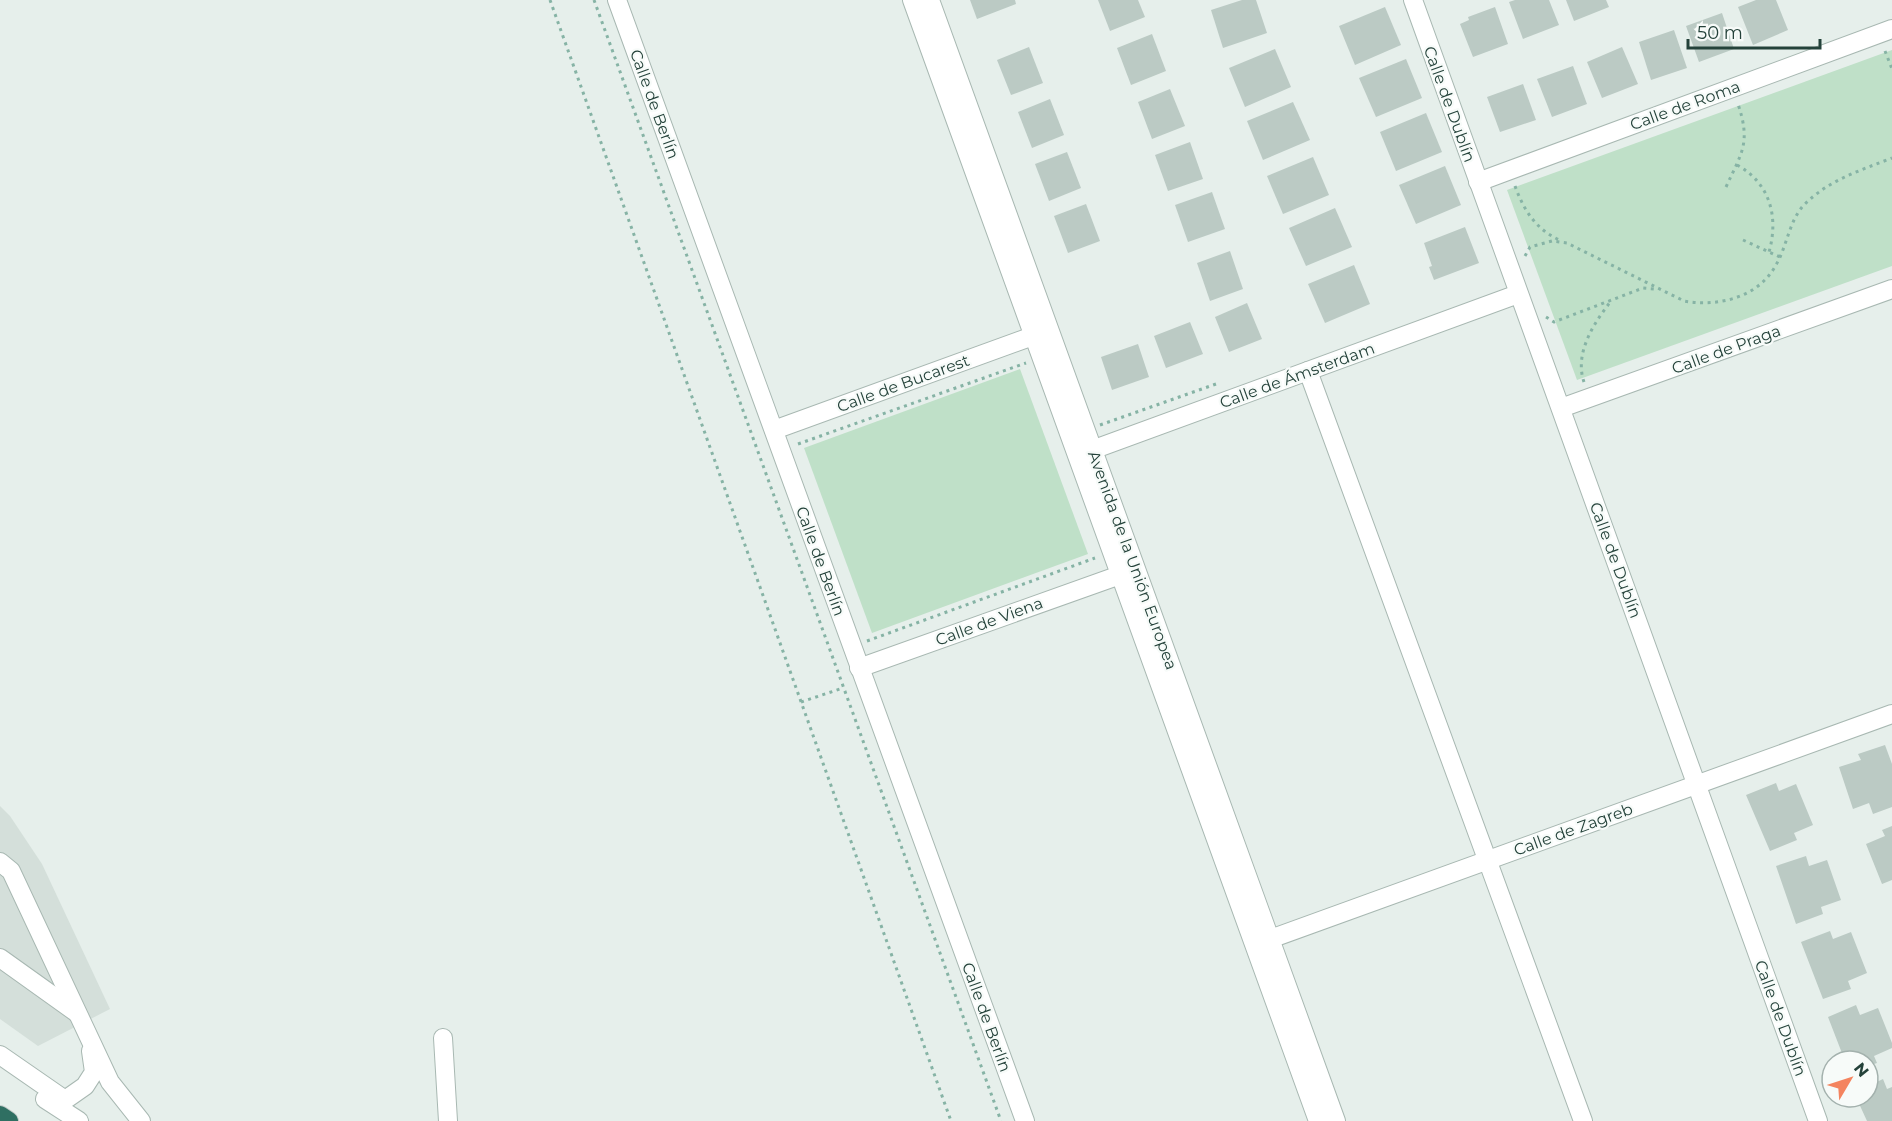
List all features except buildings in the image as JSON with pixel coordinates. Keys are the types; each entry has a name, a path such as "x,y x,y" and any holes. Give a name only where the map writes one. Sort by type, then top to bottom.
{"highway":[{"path":"0,1115 9,1121"}],"street":[{"name":"Calle de Berlín","path":"617,0 1025,1121"},
{"name":"Avenida de la Unión Europea","path":"912,0 1033,336 1085,452 1120,575 1262,942 1336,1121"},
{"name":"Avenida de la Unión Europea","path":"930,0 1085,452 1262,942 1318,1121"},
{"name":"Calle de Dublín","path":"1413,0 1818,1121"},
{"name":"Calle de Roma","path":"1478,182 1892,29"},
{"name":"Calle de Praga","path":"1561,408 1581,390 1892,289"},
{"name":"Calle de Ámsterdam","path":"1085,452 1518,294"},
{"name":"Calle de Bucarest","path":"774,430 1033,336"},
{"path":"1308,371 1583,1121"},
{"name":"Calle de Viena","path":"859,668 1120,575"},
{"name":"Calle de Zagreb","path":"1262,942 1892,714"},
{"path":"0,862 11,871 110,1082 141,1121"},
{"path":"0,958 78,1014"},
{"path":"0,1055 65,1100 85,1086 94,1072 88,1034"},
{"path":"443,1038 448,1121"},
{"path":"0,1068 79,1121"}],"path":[{"path":"550,0 951,1121"},
{"path":"594,0 1001,1121"},
{"path":"1726,187 1746,144 1745,126 1732,88"},
{"path":"1502,173 1506,184 1514,181 1523,207 1532,221 1556,238 1659,290 1684,301 1702,304 1734,299 1753,290 1776,266 1797,215 1816,195 1830,182 1892,159"},
{"path":"1737,165 1759,183 1772,206 1774,236 1769,252"},
{"path":"1743,240 1779,257"},
{"path":"1523,259 1530,247 1552,241 1567,243"},
{"path":"1519,248 1525,264"},
{"path":"1547,325 1543,315 1554,322 1644,288 1659,290"},
{"path":"1581,390 1581,365 1587,342 1597,319 1612,300"},
{"path":"760,457 1016,365 1026,363 1030,366"},
{"path":"831,653 1095,558 1098,554"},
{"path":"801,702 843,688"}],"shaded area":[{"path":"0,806 10,816 42,864 110,1009 38,1046 0,1019"}],"green space":[{"path":"1892,50 1892,266 1577,380 1507,190"},
{"path":"1020,369 1088,554 872,633 804,448"}]}
